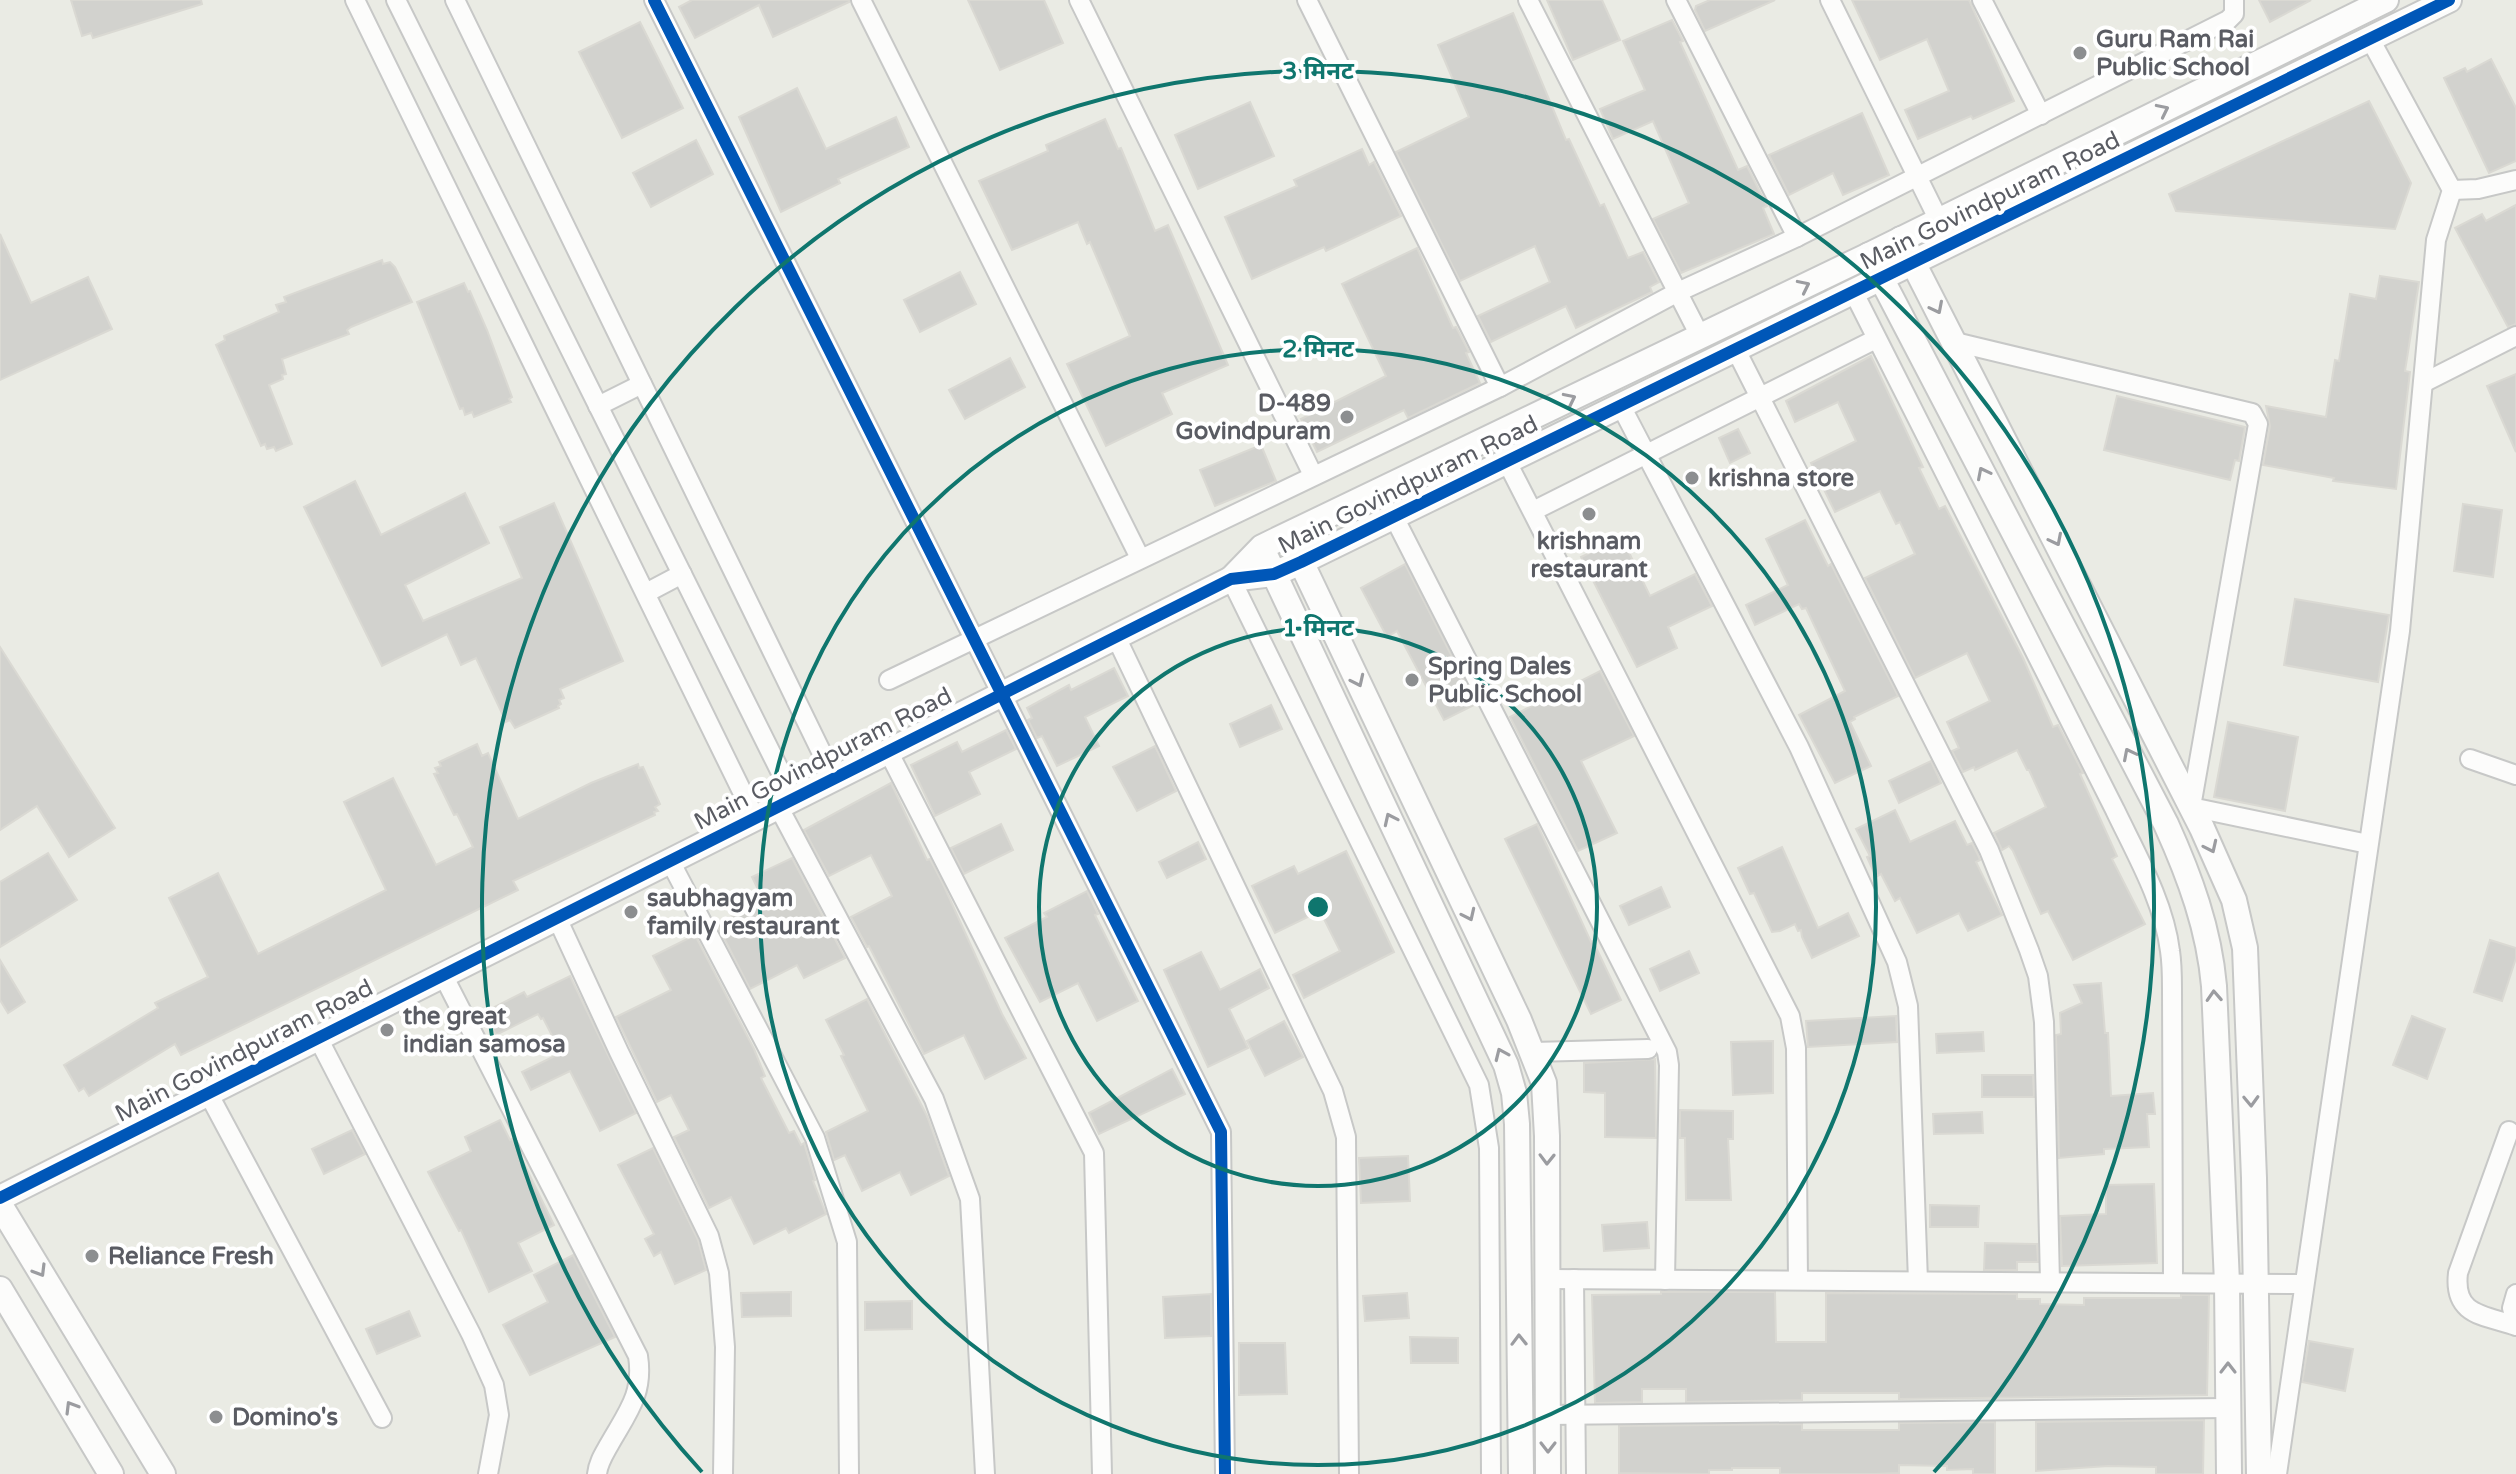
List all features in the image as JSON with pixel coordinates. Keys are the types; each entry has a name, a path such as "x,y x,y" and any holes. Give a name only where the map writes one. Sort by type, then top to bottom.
{"street":[{"path":"355,0 755,818"},
{"path":"396,0 682,574 786,803 934,1099 970,1199 985,1474"},
{"path":"455,0 834,778"},
{"path":"654,0 1221,1132 1225,1474"},
{"path":"861,0 1140,558"},
{"path":"1079,0 1313,475"},
{"path":"1307,0 1500,387"},
{"path":"1528,0 1700,336"},
{"path":"1676,0 1797,237"},
{"path":"1830,0 1951,245"},
{"path":"1982,0 2041,115"},
{"path":"889,680 1500,387 1678,292 1797,237 2041,115 2228,20 2234,14 2234,0"},
{"name":"Main Govindpuram Road","path":"1231,579 1274,574 1301,562 2449,0"},
{"name":"Main Govindpuram Road","path":"0,1198 1231,579 1262,547 1869,255 2383,1"},
{"path":"2277,1474 2400,631 2436,240 2452,190 2370,39"},
{"path":"2452,190 2478,189 2516,180"},
{"path":"1901,239 2191,807 2234,900 2245,948 2257,1283 2259,1474"},
{"path":"1869,255 2166,824 2196,898 2208,939 2214,986 2227,1283 2229,1474"},
{"path":"1854,293 2115,810 2164,924 2170,950 2172,989 2173,1282"},
{"path":"2423,383 2516,336"},
{"path":"1533,511 1876,339"},
{"path":"1955,342 2252,413 2257,417 2191,807"},
{"path":"1736,350 1762,396 1989,850 2038,976 2044,1022 2050,1282"},
{"path":"598,406 642,384"},
{"path":"1621,406 1799,747 1897,962 1908,1006 1918,1281"},
{"path":"1507,462 1790,1016 1796,1048 1798,1280"},
{"path":"1394,517 1667,1052 1665,1280"},
{"path":"1287,535 1533,1052 1544,1083 1547,1136 1548,1474"},
{"path":"1262,547 1506,1065 1514,1093 1517,1124 1521,1474"},
{"path":"646,593 682,574"},
{"path":"1231,579 1479,1085 1489,1148 1491,1474"},
{"path":"1116,637 1333,1091 1342,1119 1346,1137 1349,1474"},
{"path":"888,751 1094,1153 1102,1474"},
{"path":"2470,759 2516,775"},
{"path":"2191,807 2368,844"},
{"path":"670,861 815,1138 847,1242 849,1474"},
{"path":"557,918 709,1236 719,1273 725,1347 723,1474"},
{"path":"443,975 638,1356 641,1382 600,1460 597,1474"},
{"path":"318,1038 464,1320 494,1385 499,1415 488,1474"},
{"path":"1533,1052 1648,1049"},
{"path":"208,1093 382,1418"},
{"path":"2509,1131 2458,1273 2457,1285 2458,1298 2467,1309 2516,1326"},
{"path":"0,1205 163,1474"},
{"path":"1547,1279 2304,1284"},
{"path":"1574,1279 1576,1474"},
{"path":"0,1289 111,1474"},
{"path":"2516,1294 2512,1316 2516,1326"},
{"path":"1548,1415 2228,1408"}],"building":[{"path":"71,0 201,0 202,4 93,38 91,33 82,36"},
{"path":"692,0 849,2 773,37 759,5 695,38 679,7"},
{"path":"968,0 1044,0 1063,43 1000,70"},
{"path":"1547,0 1602,0 1620,40 1573,60"},
{"path":"1710,0 1775,0 1705,31 1695,10 1696,6"},
{"path":"1852,0 1969,0 2014,101 1918,139 1905,110 1949,91 1927,39 1880,60"},
{"path":"2259,0 2311,0 2270,22"},
{"path":"1513,13 1566,140 1569,139 1600,206 1604,204 1628,258 1643,252 1659,282 1650,287 1652,292 1576,328 1566,306 1491,342 1478,316 1550,282 1535,246 1460,281 1396,152 1469,117 1438,45"},
{"path":"1672,20 1738,170 1747,166 1767,206 1763,208 1774,234 1681,273 1653,219 1689,203 1653,121 1613,139 1600,109 1645,90 1623,41"},
{"path":"640,22 683,108 622,138 579,52"},
{"path":"2491,59 2516,108 2516,161 2489,173 2444,78 2465,68 2467,72"},
{"path":"797,88 826,149 896,117 909,147 838,179 840,183 781,212 739,117"},
{"path":"2369,101 2411,183 2395,229 2176,211 2169,194"},
{"path":"1250,102 1274,156 1198,189 1175,135"},
{"path":"1862,113 1889,175 1843,195 1833,173 1789,195 1769,155"},
{"path":"1105,119 1118,149 1121,148 1155,231 1168,225 1228,365 1162,393 1172,414 1106,446 1067,364 1130,336 1090,242 1087,244 1078,222 1012,250 979,181 1048,151 1046,145"},
{"path":"696,140 713,174 651,207 633,173"},
{"path":"1362,149 1369,165 1374,162 1401,216 1326,251 1324,247 1252,279 1225,217 1297,186 1294,180"},
{"path":"2516,205 2516,324 2508,327 2455,228 2482,214 2486,221"},
{"path":"0,234 31,303 88,277 112,329 0,380"},
{"path":"1417,248 1453,328 1456,327 1469,352 1466,353 1480,383 1408,418 1404,410 1317,452 1301,419 1386,376 1342,284"},
{"path":"382,260 383,264 390,262 395,267 412,302 351,327 347,330 349,334 282,359 286,374 282,375 283,379 269,385 292,444 276,451 274,447 267,449 265,444 261,446 216,345 225,340 224,336 279,312 276,305 286,302 284,297"},
{"path":"960,272 976,304 920,332 904,300"},
{"path":"2380,276 2419,282 2405,371 2410,372 2396,489 2333,481 2334,478 2263,465 2270,426 2266,406 2326,417 2350,294 2376,299"},
{"path":"464,283 487,330 512,397 509,399 511,402 474,417 472,412 465,415 463,408 460,409 417,302"},
{"path":"1871,356 1923,467 1919,468 1939,509 1945,506 2023,658 2053,727 2058,725 2083,773 2080,774 2117,856 2112,859 2145,924 2073,960 2048,911 2041,914 2013,851 2009,846 2002,850 1994,833 2046,807 2029,770 2017,750 1975,770 1974,767 1963,772 1952,751 1959,748 1947,722 1990,701 1967,653 1915,678 1865,578 1915,554 1900,522 1896,524 1880,491 1835,512 1811,463 1856,441 1838,402 1795,422 1786,401"},
{"path":"1010,358 1025,387 965,419 949,390"},
{"path":"2516,374 2516,452 2487,386"},
{"path":"2117,396 2245,427 2239,461 2235,460 2230,480 2104,450"},
{"path":"1738,429 1750,453 1730,463 1719,438"},
{"path":"1261,445 1276,481 1215,506 1200,470"},
{"path":"355,481 381,535 465,493 489,543 405,585 423,621 522,578 500,527 554,503 623,661 560,689 564,698 559,700 559,708 515,728 510,720 506,722 476,658 461,665 447,634 382,666 304,507"},
{"path":"2463,504 2502,510 2493,577 2454,571"},
{"path":"1805,520 1828,566 1831,564 1898,696 1854,717 1850,722 1871,766 1835,783 1799,715 1845,691 1806,608 1802,609 1799,604 1755,625 1746,605 1788,585 1766,539"},
{"path":"1622,538 1650,596 1695,574 1712,606 1668,627 1677,648 1637,667 1581,557"},
{"path":"1405,564 1476,704 1444,720 1397,631 1387,637 1361,588"},
{"path":"2295,599 2389,615 2378,682 2284,665"},
{"path":"0,647 115,828 69,857 37,806 0,830"},
{"path":"1114,668 1128,696 1085,717 1099,746 1057,766 1042,736 1037,738 1028,720 1032,718 1027,708 1069,685 1071,690"},
{"path":"1600,671 1634,736 1581,761 1617,833 1578,851 1510,717"},
{"path":"1271,705 1282,729 1240,747 1230,724"},
{"path":"2228,722 2298,737 2285,811 2214,797"},
{"path":"1006,730 1016,749 969,772 980,794 935,816 911,765 957,742 962,752"},
{"path":"477,744 482,756 488,753 518,819 638,764 639,768 643,767 660,804 655,807 658,811 513,881 518,890 181,1055 175,1044 89,1096 84,1088 79,1091 64,1065 158,1008 155,1003 208,977 169,898 218,873 258,954 386,890 344,802 393,778 436,865 473,847 434,774 438,773 435,768 441,766 439,762"},
{"path":"1155,746 1176,791 1137,811 1113,767"},
{"path":"1931,761 1941,783 1899,803 1889,781"},
{"path":"891,783 1026,1058 985,1079 964,1035 924,1054 851,917 892,896 871,855 829,876 804,830"},
{"path":"1895,810 1910,842 1955,821 1967,845 1972,843 1978,855 1980,860 1976,862 2002,915 1968,931 1959,913 1917,933 1900,898 1895,901 1881,874 1876,877 1867,857 1870,856 1856,829"},
{"path":"1001,824 1013,850 964,874 951,848"},
{"path":"1537,824 1621,1000 1591,1014 1505,839"},
{"path":"1198,842 1206,859 1167,878 1159,862"},
{"path":"1782,847 1818,928 1848,913 1859,936 1812,958 1801,930 1798,931 1795,924 1772,932 1754,893 1750,894 1738,868"},
{"path":"1346,851 1394,952 1304,998 1293,975 1340,951 1320,911 1275,933 1252,886 1294,866 1298,874"},
{"path":"48,853 77,900 0,947 0,882"},
{"path":"792,858 845,958 804,978 797,965 750,989 717,924 763,900 752,877"},
{"path":"1661,887 1670,907 1629,925 1620,906"},
{"path":"1087,891 1098,914 1095,915 1138,1001 1097,1021 1078,983 1040,1002 1005,938 1047,917 1044,913"},
{"path":"695,935 754,1049 765,1076 761,1078 789,1133 794,1131 801,1145 804,1143 813,1181 826,1214 789,1233 786,1228 754,1244 731,1197 709,1208 674,1137 689,1130 671,1095 657,1102 616,1017 671,990 653,956"},
{"path":"2490,940 2516,948 2516,958 2502,1001 2474,992"},
{"path":"1689,951 1699,973 1660,991 1650,969"},
{"path":"1201,952 1220,990 1260,969 1269,988 1229,1009 1248,1048 1208,1067 1164,970"},
{"path":"0,960 25,1002 8,1013 0,1000"},
{"path":"570,976 636,1113 600,1131 570,1071 531,1090 522,1072 561,1053 543,1018 538,1014 496,1035 485,1012 524,992 527,997"},
{"path":"2101,983 2105,1033 2108,1033 2111,1096 2153,1093 2155,1114 2147,1114 2149,1147 2104,1149 2104,1154 2059,1158 2056,1035 2061,1034 2060,1013 2082,1003 2074,985"},
{"path":"867,999 927,1116 949,1176 911,1195 900,1172 862,1191 845,1155 834,1160 826,1132 868,1111 826,1020"},
{"path":"1896,1016 1897,1042 1808,1047 1806,1021"},
{"path":"2412,1016 2445,1029 2427,1079 2393,1065"},
{"path":"1284,1021 1303,1057 1265,1076 1247,1041"},
{"path":"1983,1032 1984,1051 1937,1053 1936,1034"},
{"path":"1773,1041 1773,1093 1733,1095 1731,1042"},
{"path":"1655,1059 1656,1138 1605,1137 1605,1093 1584,1092 1584,1063"},
{"path":"1172,1069 1185,1094 1099,1134 1089,1113"},
{"path":"1982,1075 2033,1075 2034,1097 1982,1097"},
{"path":"1680,1110 1733,1111 1733,1139 1728,1139 1731,1200 1686,1200 1685,1138 1680,1138"},
{"path":"1982,1112 1983,1133 1934,1134 1933,1114"},
{"path":"500,1120 554,1225 518,1243 532,1271 489,1292 461,1230 428,1172 471,1151 465,1137"},
{"path":"352,1130 365,1154 324,1174 312,1149"},
{"path":"653,1148 698,1240 706,1270 675,1284 661,1252 654,1256 645,1239 654,1234 618,1165"},
{"path":"1408,1156 1410,1201 1361,1203 1359,1158"},
{"path":"2154,1184 2157,1263 2062,1266 2060,1216 2106,1214 2106,1185"},
{"path":"1930,1205 1979,1206 1978,1227 1930,1227"},
{"path":"1647,1222 1649,1248 1604,1251 1602,1225"},
{"path":"1985,1243 2037,1244 2038,1262 2017,1262 2017,1270 1984,1270"},
{"path":"573,1255 615,1337 530,1375 503,1325 548,1302 534,1275"},
{"path":"791,1292 791,1316 742,1317 741,1293"},
{"path":"1775,1292 1776,1342 1826,1342 1826,1293 2017,1294 2017,1299 2040,1299 2040,1304 2084,1305 2084,1298 2209,1295 2207,1395 1899,1399 1899,1393 1802,1393 1802,1400 1686,1402 1686,1389 1642,1389 1642,1402 1595,1403 1592,1295"},
{"path":"1407,1293 1409,1318 1365,1321 1363,1296"},
{"path":"1211,1294 1211,1336 1165,1338 1163,1297"},
{"path":"912,1301 912,1329 865,1330 865,1302"},
{"path":"409,1311 420,1336 377,1354 366,1329"},
{"path":"1410,1337 1458,1338 1458,1363 1411,1363"},
{"path":"2309,1341 2353,1349 2345,1391 2302,1382"},
{"path":"1239,1343 1285,1343 1287,1394 1239,1395"},
{"path":"2204,1420 2203,1474 2156,1474 2156,1467 2108,1466 2036,1471 2036,1422"},
{"path":"1995,1422 1995,1474 1973,1474 1973,1469 1947,1470 1947,1466 1899,1465 1899,1473 1876,1474 1780,1474 1780,1468 1732,1468 1709,1470 1709,1474 1619,1473 1619,1426 1802,1424 1802,1430 1899,1430 1899,1423"}],"cycle path":[{"path":"654,0 1221,1132 1225,1474"},
{"path":"0,1198 1231,579 1274,574 1301,562 2449,0"}],"place":[{"name":"Guru Ram Rai Public School","path":"2080,53"},
{"name":"D-489 Govindpuram","path":"1347,417"},
{"name":"krishna store","path":"1692,478"},
{"name":"krishnam restaurant","path":"1589,514"},
{"name":"Spring Dales Public School","path":"1412,680"},
{"name":"saubhagyam family restaurant","path":"631,912"},
{"name":"the great indian samosa","path":"387,1030"},
{"name":"Reliance Fresh","path":"92,1256"},
{"name":"Domino's","path":"216,1417"}]}
